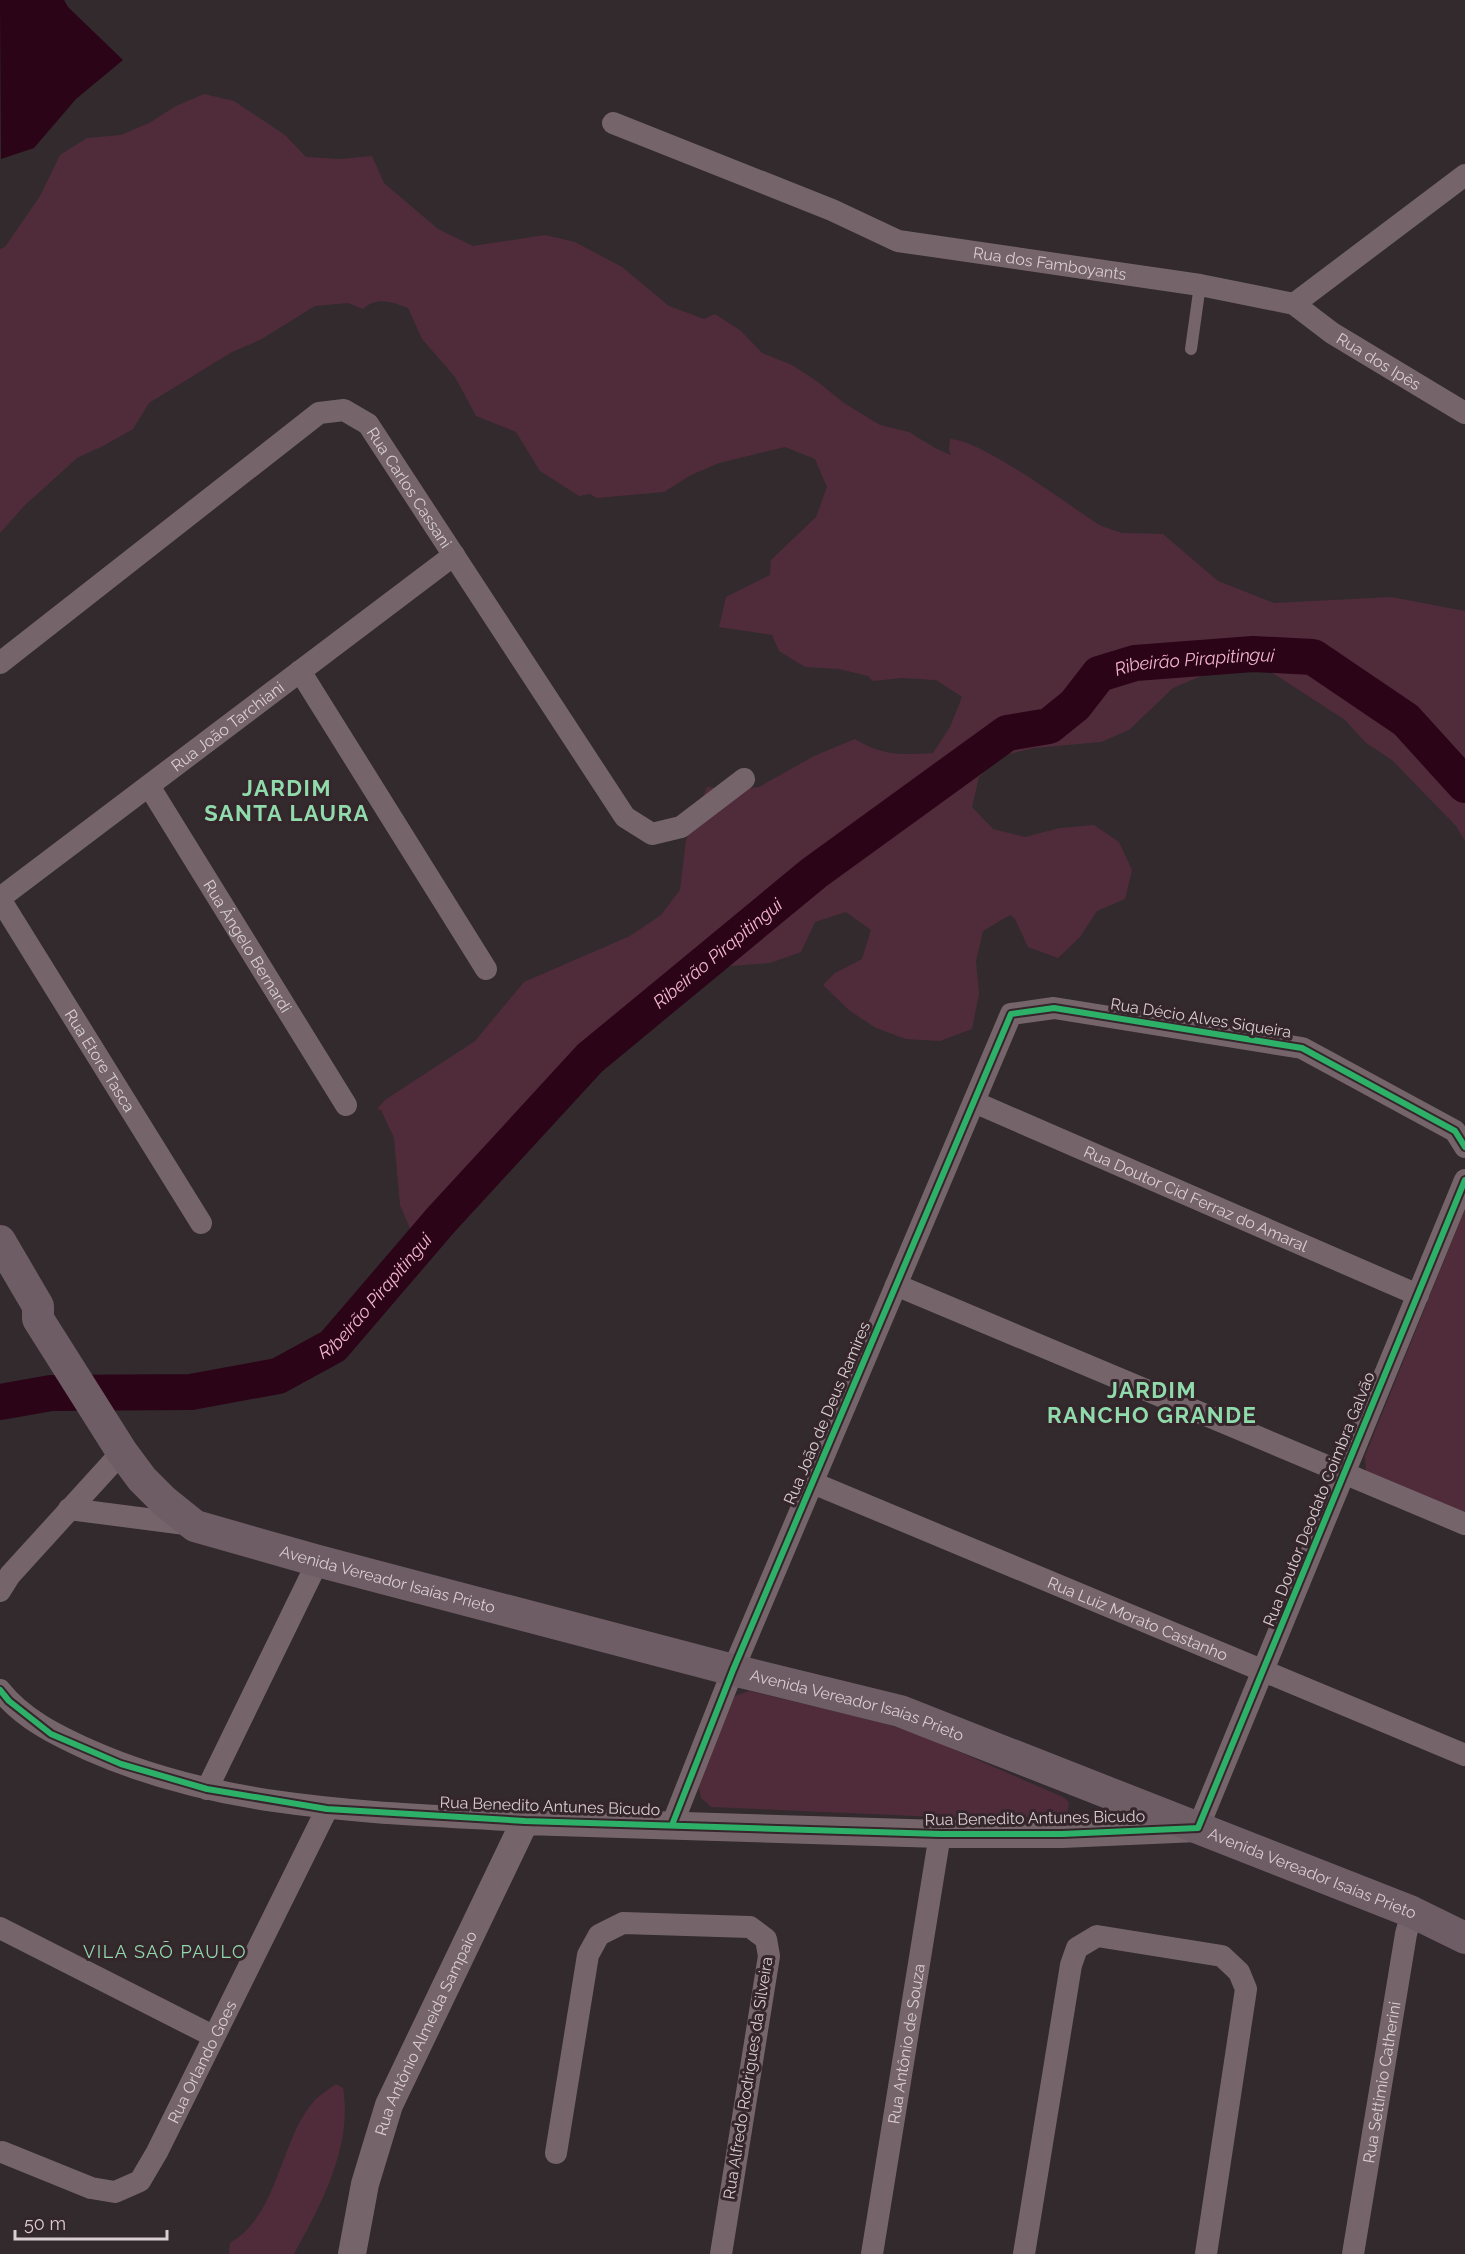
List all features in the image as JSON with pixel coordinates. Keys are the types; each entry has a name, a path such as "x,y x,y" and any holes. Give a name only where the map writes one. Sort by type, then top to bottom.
{"main road":[{"name":"Avenida Vereador Isaías Prieto","path":"0,1241 38,1306 43,1326 117,1444 142,1479 164,1501 195,1526 318,1561 900,1711 1412,1912 1465,1938"},
{"name":"Avenida Vereador Isaías Prieto","path":"0,1284 26,1315 43,1326"}],"street":[{"name":"Rua dos Famboyants","path":"613,123 832,210 898,241 1200,285 1294,304"},
{"path":"1294,304 1465,175"},
{"name":"Rua dos Ipês","path":"1294,304 1332,333 1465,413"},
{"name":"Rua Carlos Cassani","path":"0,663 319,413 344,410 368,424 625,817 652,834 681,827 744,778"},
{"name":"Rua João Tarchiani","path":"0,898 454,555"},
{"path":"300,671 486,969"},
{"name":"Rua Ângelo Bernardi","path":"149,786 346,1105"},
{"name":"Rua Etore Tasca","path":"0,898 201,1223"},
{"name":"Rua Décio Alves Siqueira","path":"1011,1014 1054,1008 1302,1048 1455,1131 1465,1146"},
{"name":"Rua João de Deus Ramires","path":"672,1825 734,1670 1011,1014"},
{"name":"Rua Doutor Cid Ferraz do Amaral","path":"974,1102 1418,1295"},
{"name":"Rua Doutor Deodato Coimbra Galvão","path":"1198,1828 1465,1180"},
{"path":"896,1285 1465,1524"},
{"path":"0,1591 10,1575 69,1509 117,1444"},
{"name":"Rua Luiz Morato Castanho","path":"813,1483 1465,1755"},
{"name":"Avenida Vereador Isaías Prieto","path":"69,1509 195,1526"},
{"path":"207,1789 318,1561"},
{"name":"Rua Benedito Antunes Bicudo","path":"0,1690 9,1701 51,1734 121,1764 207,1789 327,1809 525,1821 940,1834 1062,1834 1198,1828"},
{"name":"Rua Orlando Goes","path":"2,2152 91,2188 115,2192 140,2181 157,2152 327,1809"},
{"name":"Rua Antônio Almeida Sampaio","path":"352,2254 365,2184 389,2104 525,1821"},
{"name":"Rua Antônio de Souza","path":"872,2254 940,1834"},
{"name":"Rua Settimio Catherini","path":"1353,2254 1406,1934 1412,1912"},
{"name":"Rua Alfredo Rodrigues da Silveira","path":"556,2153 588,1955 599,1935 623,1923 750,1927 766,1939 769,1956 721,2254"},
{"path":"0,1928 213,2036"},
{"path":"1024,2254 1071,1965 1077,1948 1097,1936 1222,1956 1239,1972 1246,1989 1206,2254"}],"lane":[{"path":"1191,349 1200,285"}],"shaded area":[{"path":"0,0 64,0 68,7 123,60 76,99 34,148 1,159"},
{"path":"204,94 234,101 285,135 306,157 340,159 372,156 384,183 438,229 473,246 545,235 575,242 622,267 669,306 704,319 715,314 741,331 762,353 792,365 844,403 880,425 909,432 951,455 950,439 982,450 1026,475 1101,526 1122,533 1163,534 1218,581 1274,603 1391,597 1465,611 1465,841 1456,826 1392,760 1366,743 1345,720 1268,670 1234,668 1201,676 1173,688 1129,730 1101,742 1034,748 1001,756 979,777 972,807 993,829 1025,837 1060,828 1094,825 1119,842 1132,870 1125,899 1097,911 1080,937 1058,958 1028,947 1015,919 1010,915 983,931 976,961 979,994 972,1029 940,1041 906,1039 876,1028 850,1011 823,985 835,973 862,959 871,930 846,912 815,922 801,952 770,963 730,966 699,977 672,992 628,1036 601,1050 565,1102 543,1124 516,1142 473,1194 433,1234 412,1233 400,1205 394,1138 381,1110 377,1109 385,1100 475,1041 524,982 630,936 661,915 680,890 686,840 707,787 734,790 759,787 814,756 855,739 874,749 892,753 933,753 950,727 962,697 936,680 902,678 873,681 868,676 839,669 805,667 779,651 772,635 719,627 726,597 770,575 771,560 816,517 827,487 815,459 785,447 719,463 691,475 664,492 597,498 590,494 579,496 540,471 516,432 476,416 455,377 422,339 408,308 390,302 379,301 363,309 348,303 315,306 260,340 232,352 149,403 133,429 77,458 24,506 0,533 0,249 5,247 40,196 60,155 87,138 121,135"},
{"path":"1465,1209 1465,1513 1366,1471 1365,1456"},
{"path":"749,1691 880,1722 918,1734 1065,1798 1069,1803 1068,1811 1059,1818 1007,1820 711,1807 701,1798 698,1783 735,1696"},
{"path":"336,2084 343,2088 345,2110 339,2153 324,2195 294,2254 229,2254 230,2243 259,2215 302,2117 314,2101"}],"waterway":[{"name":"Ribeirão Pirapitingui","path":"0,1402 51,1393 191,1392 278,1376 333,1346 441,1220 590,1058 814,873 1007,733 1049,726 1075,705 1099,674 1135,663 1253,654 1313,657 1406,720 1465,785"}],"cycle path":[{"path":"672,1825 733,1670 1011,1014 1054,1008 1302,1048 1455,1131 1465,1147"},
{"path":"0,1690 9,1701 51,1734 121,1764 207,1789 327,1809 525,1821 940,1834 1062,1834 1198,1828 1465,1180"}],"district":[{"name":"JARDIM SANTA LAURA","path":"287,800"},
{"name":"JARDIM RANCHO GRANDE","path":"1152,1402"},
{"name":"VILA SAÕ PAULO","path":"165,1951"}]}
